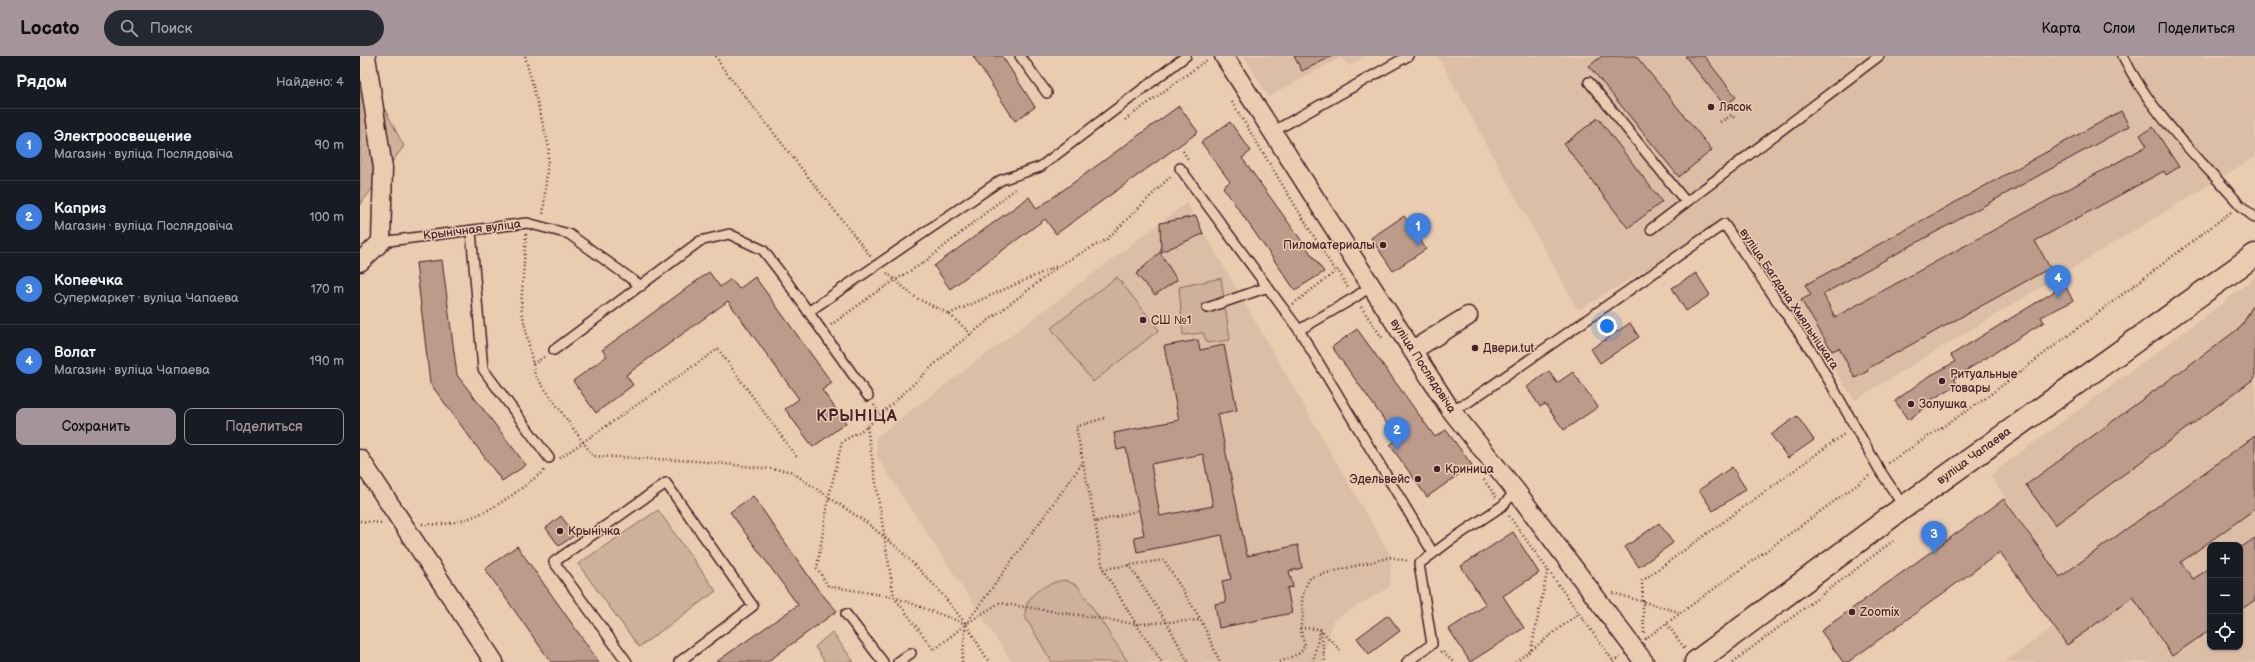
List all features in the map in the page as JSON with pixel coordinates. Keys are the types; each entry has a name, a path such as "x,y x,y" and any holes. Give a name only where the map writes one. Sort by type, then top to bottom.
{"main road":[{"name":"вуліца Чапаева","path":"1693,659 2255,255"}],"street":[{"path":"360,262 380,242 383,168 366,56"},
{"name":"вуліца Послядовіча","path":"1224,56 1450,410 1516,491 1632,648 1644,662"},
{"path":"1413,350 1468,316"},
{"path":"360,459 492,658"}],"lane":[{"path":"1020,56 1047,93"},
{"path":"808,312 1001,180 1040,167 1186,56"},
{"path":"1272,132 1408,56"},
{"path":"1651,229 1879,56"},
{"path":"2123,56 2133,78 2157,110 2240,205 2255,218"},
{"path":"1589,82 1686,202"},
{"path":"1180,168 1299,330 1433,553"},
{"name":"Крынічная вуліца","path":"380,242 527,223 569,234 641,286"},
{"name":"вуліца Багдана Хмяльніцкага","path":"1450,410 1467,404 1724,224 1815,356 1879,469 1904,507"},
{"path":"471,231 483,370 549,458"},
{"path":"554,350 700,241 729,234 763,250 868,396"},
{"path":"1299,330 1354,298 1371,286"},
{"path":"1207,308 1268,287"},
{"path":"626,662 554,562 666,483 753,606 679,662"},
{"path":"1407,662 1432,644 1419,564 1502,506 1516,491"},
{"path":"846,614 884,662"},
{"path":"898,662 911,653"}],"path":[{"path":"525,56 550,147 542,226"},
{"path":"716,56 722,67 877,265 916,298 950,314 971,334"},
{"path":"1118,125 1213,56"},
{"path":"1720,122 1732,115 1735,119"},
{"path":"950,314 1062,264 1106,240 1189,160 1183,151"},
{"path":"822,331 926,261 1016,188"},
{"path":"1844,434 1642,581 1644,640 1879,469 1983,400 2240,205"},
{"path":"527,223 522,307 535,375 593,456 697,461 790,471 829,496 884,536 937,588 966,624 989,662"},
{"path":"966,624 894,597 828,586 817,568 829,496 842,442 867,427 950,350 1062,264"},
{"path":"1287,299 1292,305 1335,272"},
{"path":"559,460 582,441 718,349 798,459"},
{"path":"1104,418 1076,427 1103,569 1136,624 1162,662"},
{"path":"867,427 894,597 934,650 966,624 999,603 1136,624 1201,620"},
{"path":"962,662 966,624 1082,464"},
{"path":"403,524 449,524 472,517 506,501 547,469"},
{"path":"1502,506 1548,568 1614,662 1632,648"},
{"path":"1095,522 1136,511"},
{"path":"1280,662 1300,653 1305,645 1300,628 1303,618 1302,598 1311,576 1391,557 1419,564"},
{"path":"1103,569 1164,560 1201,620 1220,662"},
{"path":"1129,565 1167,623 1188,662"},
{"path":"1531,650 1548,568"},
{"path":"1608,592 1682,613"},
{"path":"1516,662 1579,613"},
{"path":"1667,624 1693,659"},
{"path":"1300,628 1320,629 1340,650"},
{"path":"1313,662 1320,629"},
{"path":"1320,629 1325,662"},
{"path":"1437,655 1442,651 1453,662"}],"shaded area":[{"path":"1244,56 1366,56 1349,66 1341,57 1268,97"},
{"path":"1438,56 2255,56 2255,157 1855,400 1729,221 1578,310"},
{"path":"360,62 404,146 360,205"},
{"name":"СШ №1","path":"1187,203 1391,557 1390,587 1333,620 1323,662 1012,662 877,457 876,437"},
{"path":"1117,277 1159,330 1093,382 1051,328"},
{"path":"2255,277 2255,662 2005,662 2080,607 1990,475 2222,304"},
{"path":"1221,278 1230,340 1207,343 1203,333 1183,335 1179,287"},
{"path":"658,510 716,591 639,647 578,564"},
{"path":"1065,580 1078,586 1128,662 1052,662 1025,617 1026,609 1032,596 1038,591 1051,584"},
{"path":"832,632 854,662 825,662 815,647"}],"building":[{"path":"973,56 1002,56 1035,107 1015,121"},
{"path":"1294,56 1333,56 1302,71"},
{"path":"1602,56 1636,56 1712,150 1679,177 1589,66"},
{"path":"1685,56 1704,56 1736,97 1725,106"},
{"path":"1179,106 1198,132 1056,234 1045,219 950,289 934,266 1029,197 1037,209"},
{"path":"2121,111 2129,126 1823,294 1835,317 2147,146 2140,135 2153,127 2179,167 2166,175 2164,171 2035,241 2050,268 1867,369 1868,371 1855,378 1839,348 1832,351 1801,300 1811,295 1805,285"},
{"path":"1598,118 1662,202 1628,228 1564,144"},
{"path":"1230,122 1251,151 1242,158 1324,272 1295,290 1223,187 1230,182 1201,142"},
{"path":"1196,216 1203,234 1161,252 1160,223"},
{"path":"1404,216 1426,249 1393,271 1371,238"},
{"path":"1160,252 1177,280 1155,295 1136,274"},
{"path":"442,260 457,375 526,465 502,481 430,383 416,263"},
{"path":"709,272 720,287 731,279 739,289 755,277 832,383 822,390 846,423 813,447 785,409 799,399 728,301 626,375 633,385 596,413 573,381 607,356 602,350"},
{"path":"1696,273 1710,295 1686,311 1672,288"},
{"path":"2065,285 2073,301 2041,317 2044,322 1954,378 1957,385 1924,404 1926,407 1908,420 1895,401 1926,378 1955,362 1951,355"},
{"path":"2255,302 2255,378 2055,525 2026,485 2241,327"},
{"path":"1630,323 1639,337 1600,363 1591,349"},
{"path":"1357,329 1435,437 1446,430 1472,465 1427,497 1390,445 1398,439 1332,347"},
{"path":"1198,340 1200,350 1224,345 1237,410 1218,414 1247,556 1298,545 1302,568 1289,571 1293,587 1287,588 1292,613 1219,628 1215,604 1226,602 1222,581 1231,579 1222,535 1137,552 1134,537 1144,535 1126,448 1117,450 1114,433 1179,420 1164,346","holes":["1203,454 1213,506 1160,516 1151,464"]},
{"path":"1549,371 1557,383 1573,372 1598,407 1564,430 1545,404 1540,407 1527,387"},
{"path":"1797,416 1814,440 1788,458 1771,435"},
{"path":"2255,436 2255,509 2181,562 2193,579 2207,570 2207,632 2172,656 2133,597 2067,645 2000,552 1848,662 1843,662 1821,631 2004,499 2060,577"},
{"path":"1732,467 1746,489 1713,511 1699,490"},
{"path":"753,496 819,591 837,611 767,662 716,662 798,605 730,512"},
{"name":"Крынічка","path":"561,516 575,535 559,546 546,528"},
{"path":"1659,523 1673,543 1639,567 1625,547"},
{"path":"1513,532 1539,573 1503,596 1524,628 1470,662 1449,629 1486,605 1461,566"},
{"path":"2255,538 2255,600 2243,608 2243,578 2243,546"},
{"path":"517,546 599,662 551,662 485,569"},
{"path":"1388,615 1400,631 1369,654 1357,638"}],"place":[{"name":"Лясок","path":"1711,107"},
{"name":"Пиломатериалы","path":"1383,245"},
{"name":"Электроосвещение","path":"1418,246"},
{"name":"Волат","path":"2058,298"},
{"name":"СШ №1","path":"1143,320"},
{"name":"Двери.tut","path":"1475,348"},
{"name":"Ритуальные товары","path":"1942,381"},
{"name":"Золушка","path":"1911,404"},
{"name":"Каприз","path":"1397,450"},
{"name":"Криница","path":"1437,469"},
{"name":"Эдельвейс","path":"1418,479"},
{"name":"Крынічка","path":"560,531"},
{"name":"Копеечка","path":"1934,554"},
{"name":"Zoomix","path":"1852,612"}],"district":[{"name":"КРЫНІЦА","path":"857,416"}]}
